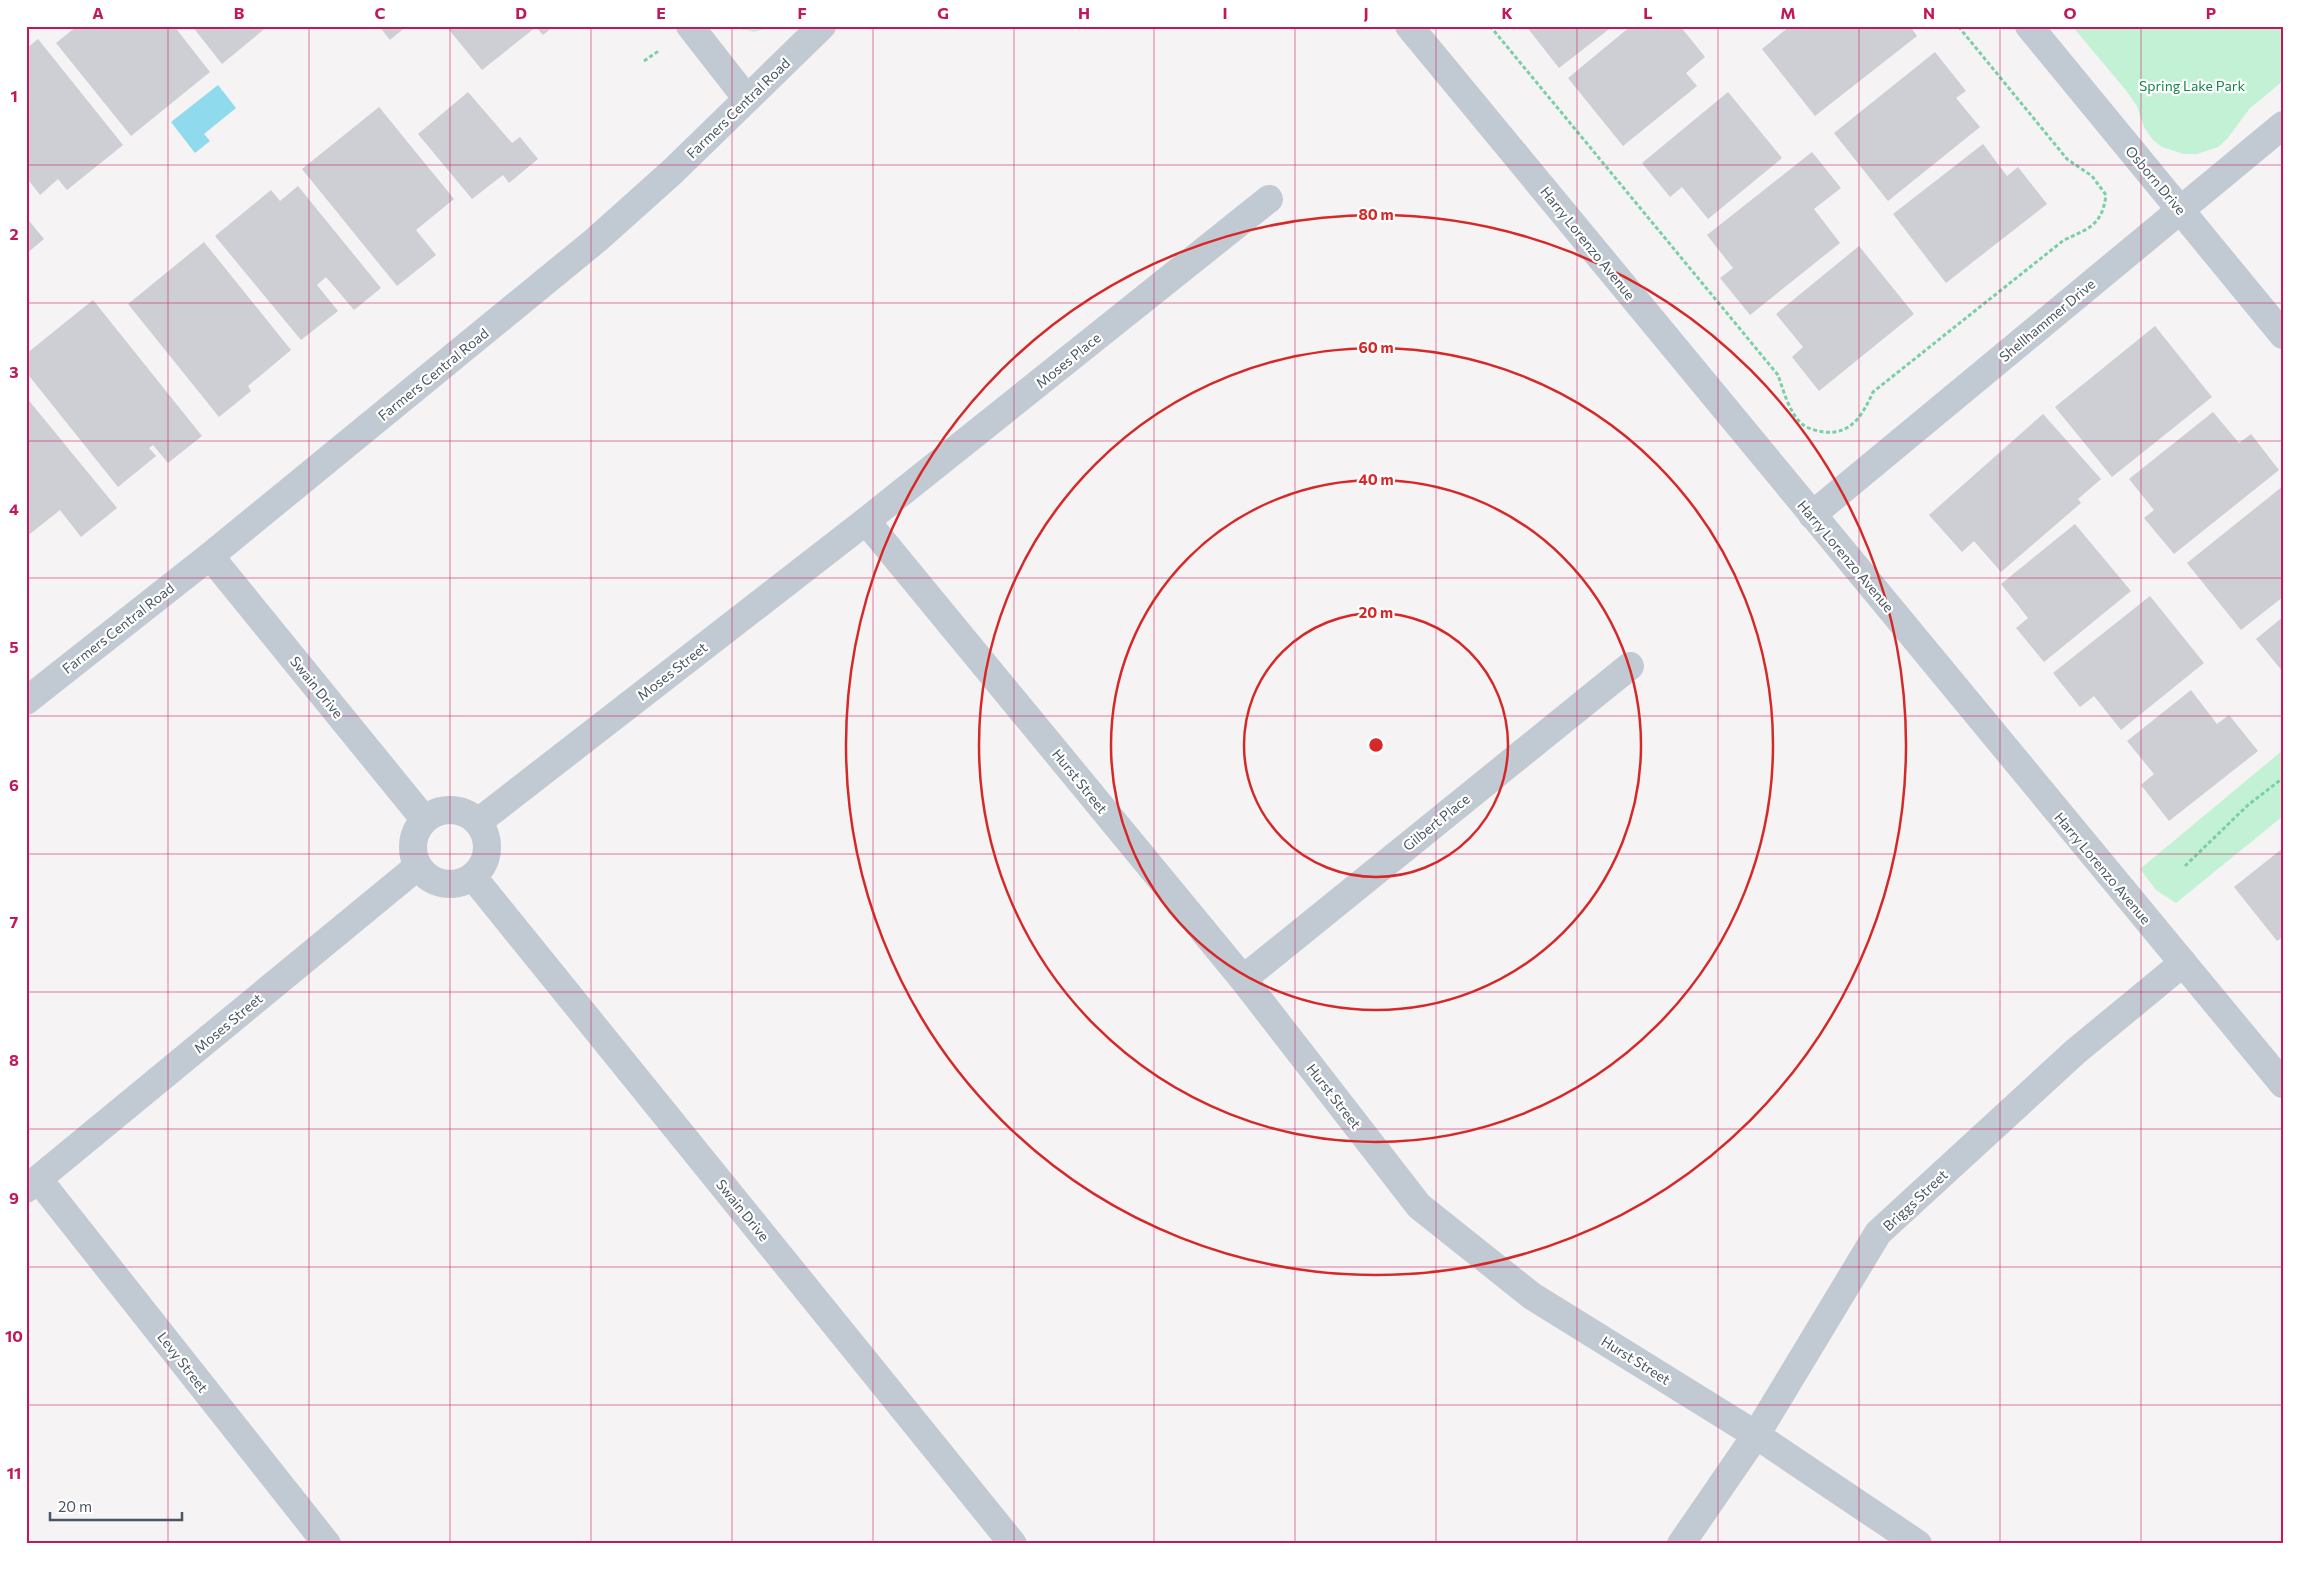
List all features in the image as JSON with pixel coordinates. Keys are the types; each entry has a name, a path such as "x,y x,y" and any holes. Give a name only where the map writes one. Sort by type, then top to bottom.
{"street":[{"path":"690,26 747,99"},
{"name":"Farmers Central Road","path":"26,701 210,556 596,240 672,172 822,26"},
{"name":"Harry Lorenzo Avenue","path":"1409,26 2283,1084"},
{"name":"Osborn Drive","path":"2029,26 2283,335"},
{"name":"Shellhammer Drive","path":"1812,515 2283,125"},
{"name":"Moses Place","path":"866,521 1270,199"},
{"name":"Moses Street","path":"478,822 866,521"},
{"name":"Hurst Street","path":"866,521 1243,979 1420,1206 1532,1296 1756,1435 1918,1544"},
{"name":"Swain Drive","path":"210,556 424,819"},
{"name":"Gilbert Place","path":"1243,979 1630,666"},
{"path":"458,810 478,822 485,833 486,856 473,877 462,882 444,884 426,876 417,867 412,843 416,830 424,819 440,812 458,810"},
{"name":"Moses Street","path":"33,1184 417,867"},
{"name":"Swain Drive","path":"473,877 1013,1544"},
{"name":"Briggs Street","path":"1681,1544 1756,1435 1878,1233 2076,1052 2183,963"},
{"name":"Levy Street","path":"33,1184 327,1544"}],"path":[{"path":"1490,26 1778,375 1788,404 1802,424 1816,431 1836,434 1848,428 1863,414 1873,392 2064,240 2089,228 2104,213 2106,195 2092,176 2067,159 1958,26"},
{"path":"644,61 664,47"},
{"path":"2184,866 2248,805 2283,778"}],"green space":[{"path":"727,26 776,26 754,32"},
{"name":"Spring Lake Park","path":"2072,26 2283,26 2283,81 2250,108 2227,139 2218,147 2197,154 2184,154 2162,147 2153,140 2144,127 2137,106 2125,89"},
{"path":"2283,750 2283,816 2176,903 2156,890 2140,869"}],"water":[{"path":"218,85 236,108 204,134 210,141 195,153 171,122"}],"building":[{"path":"77,26 174,26 210,72 131,136 56,43"},
{"path":"192,26 268,26 222,64"},
{"path":"379,26 407,26 390,40"},
{"path":"446,26 554,26 543,35 536,27 482,70"},
{"path":"1526,26 1613,26 1559,68"},
{"path":"1631,26 1680,26 1705,57 1686,73 1697,86 1623,146 1568,78"},
{"path":"1790,26 1910,26 1917,36 1815,116 1762,49"},
{"path":"38,39 123,145 67,190 58,179 40,195 26,177 26,49"},
{"path":"1935,52 1966,91 1956,98 1980,127 1888,201 1834,133"},
{"path":"468,92 512,143 520,137 538,159 509,183 503,175 472,199 418,134"},
{"path":"1728,92 1782,158 1708,219 1682,187 1670,197 1642,163"},
{"path":"379,107 454,199 416,230 436,255 397,286 302,169"},
{"path":"1983,144 2007,176 2018,167 2047,204 1946,283 1893,214"},
{"path":"1812,152 1841,188 1814,209 1840,243 1750,315 1720,278 1733,268 1707,235"},
{"path":"298,186 381,288 354,310 326,277 317,285 338,311 301,340 215,236 271,190 280,201"},
{"path":"26,217 44,239 26,254"},
{"path":"204,242 291,350 248,386 251,391 219,417 128,304"},
{"path":"1859,246 1914,314 1819,391 1792,357 1803,347 1776,314"},
{"path":"93,300 202,436 168,463 153,445 149,448 156,456 118,487 26,372 26,354"},
{"path":"2155,326 2212,397 2112,477 2055,407"},
{"path":"26,397 117,508 81,537 60,510 26,537"},
{"path":"2213,412 2239,443 2251,434 2279,470 2174,554 2144,518 2154,510 2129,479"},
{"path":"2043,414 2101,479 2078,499 2081,503 2001,572 1974,541 1962,552 1929,515"},
{"path":"2283,486 2283,597 2241,630 2187,563"},
{"path":"2075,524 2131,591 2044,662 2016,628 2028,618 2001,584"},
{"path":"2150,596 2204,663 2121,730 2094,696 2080,707 2053,673"},
{"path":"2283,617 2283,672 2256,639"},
{"path":"2191,690 2217,724 2229,715 2258,751 2169,821 2141,785 2154,774 2127,741"},
{"path":"2283,848 2283,937 2277,941 2234,887"}]}
